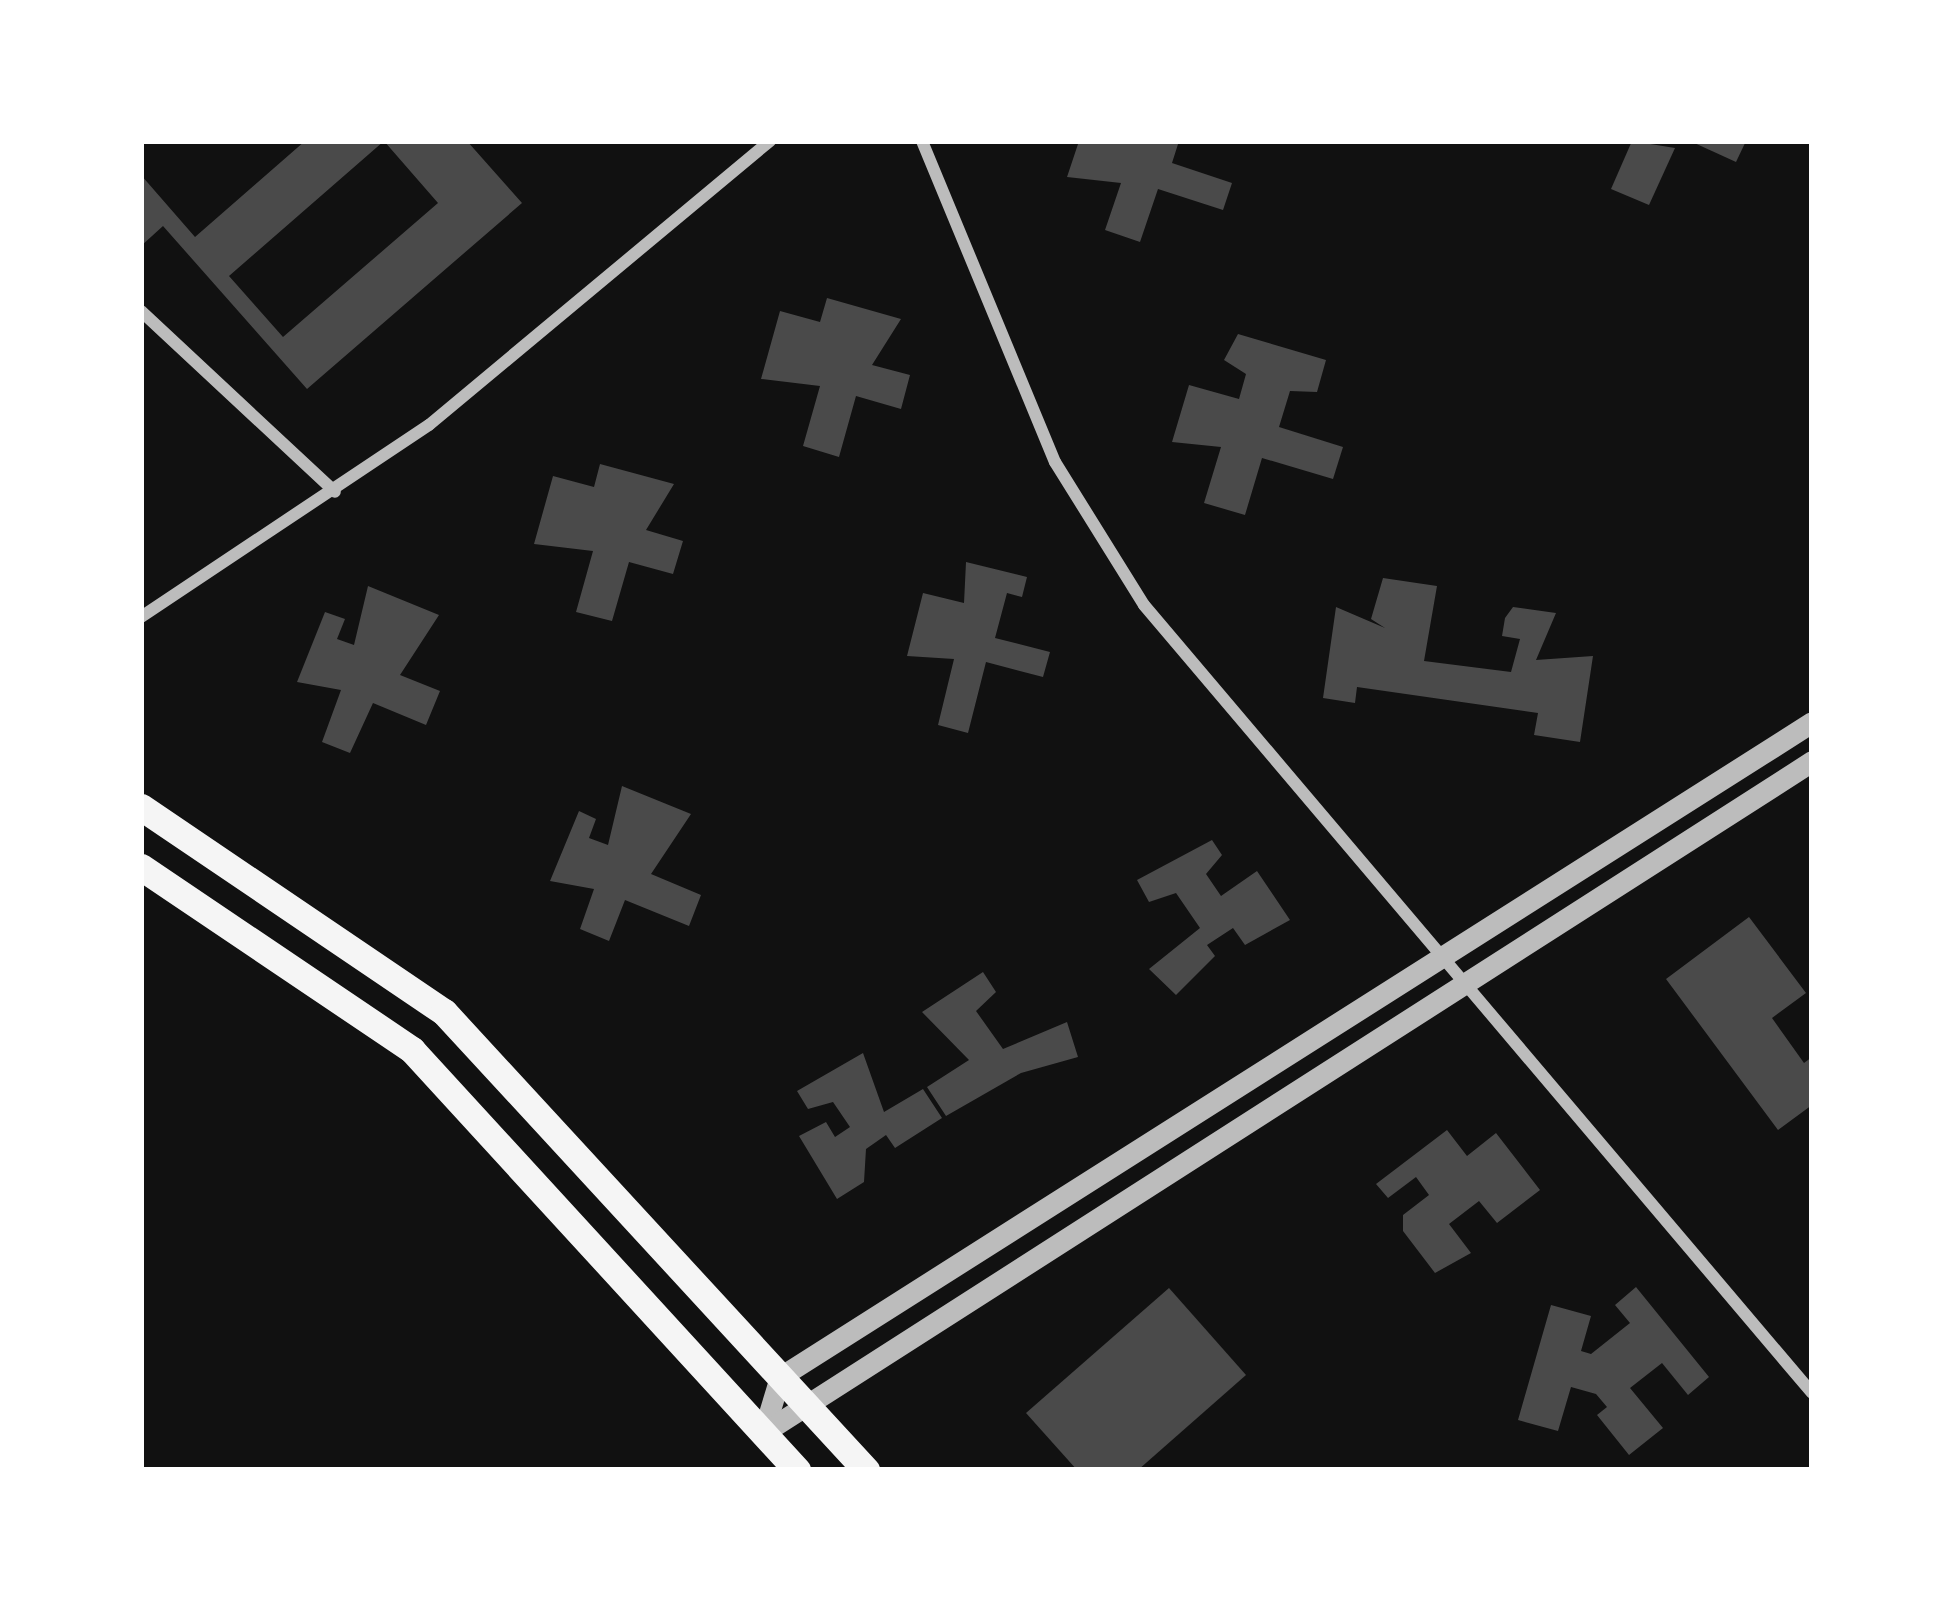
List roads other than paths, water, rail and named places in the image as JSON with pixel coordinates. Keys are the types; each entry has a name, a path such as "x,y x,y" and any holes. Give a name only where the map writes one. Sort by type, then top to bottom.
{"main road":[{"path":"141,807 444,1012 866,1470"},
{"path":"141,867 412,1050 796,1470"}],"street":[{"path":"141,616 335,492 539,340 770,141"},
{"path":"922,141 1031,411 1112,559 1812,1393"},
{"path":"141,311 335,492"},
{"path":"763,1433 780,1377 1441,951 1812,722"},
{"path":"763,1433 1464,978 1812,760"}]}
